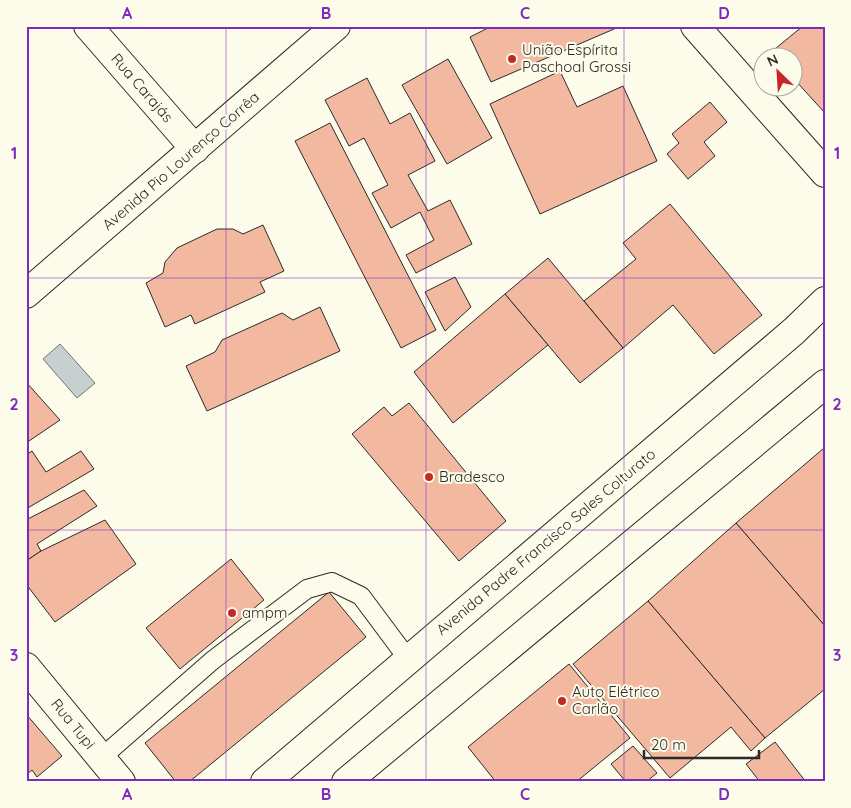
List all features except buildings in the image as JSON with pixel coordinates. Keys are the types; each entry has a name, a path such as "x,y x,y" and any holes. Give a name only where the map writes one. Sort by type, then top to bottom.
{"main road":[{"name":"Rua Carajás","path":"88,26 195,149"},
{"name":"Avenida Pio Lourenço Corrêa","path":"26,294 336,26"},
{"path":"695,26 825,173"},
{"name":"Avenida Padre Francisco Sales Colturato","path":"265,782 794,331 825,301"},
{"path":"346,782 825,384"},
{"name":"Rua Tupi","path":"26,667 121,782"}],"lane":[{"path":"101,758 213,660 307,589 332,582 361,596 408,659"}],"shaded area":[{"path":"60,344 95,383 77,398 43,359"}],"place":[{"name":"União Espírita Paschoal Grossi","path":"512,59"},
{"name":"Bradesco","path":"429,477"},
{"name":"ampm","path":"232,613"},
{"name":"Auto Elétrico Carlão","path":"562,701"}]}
